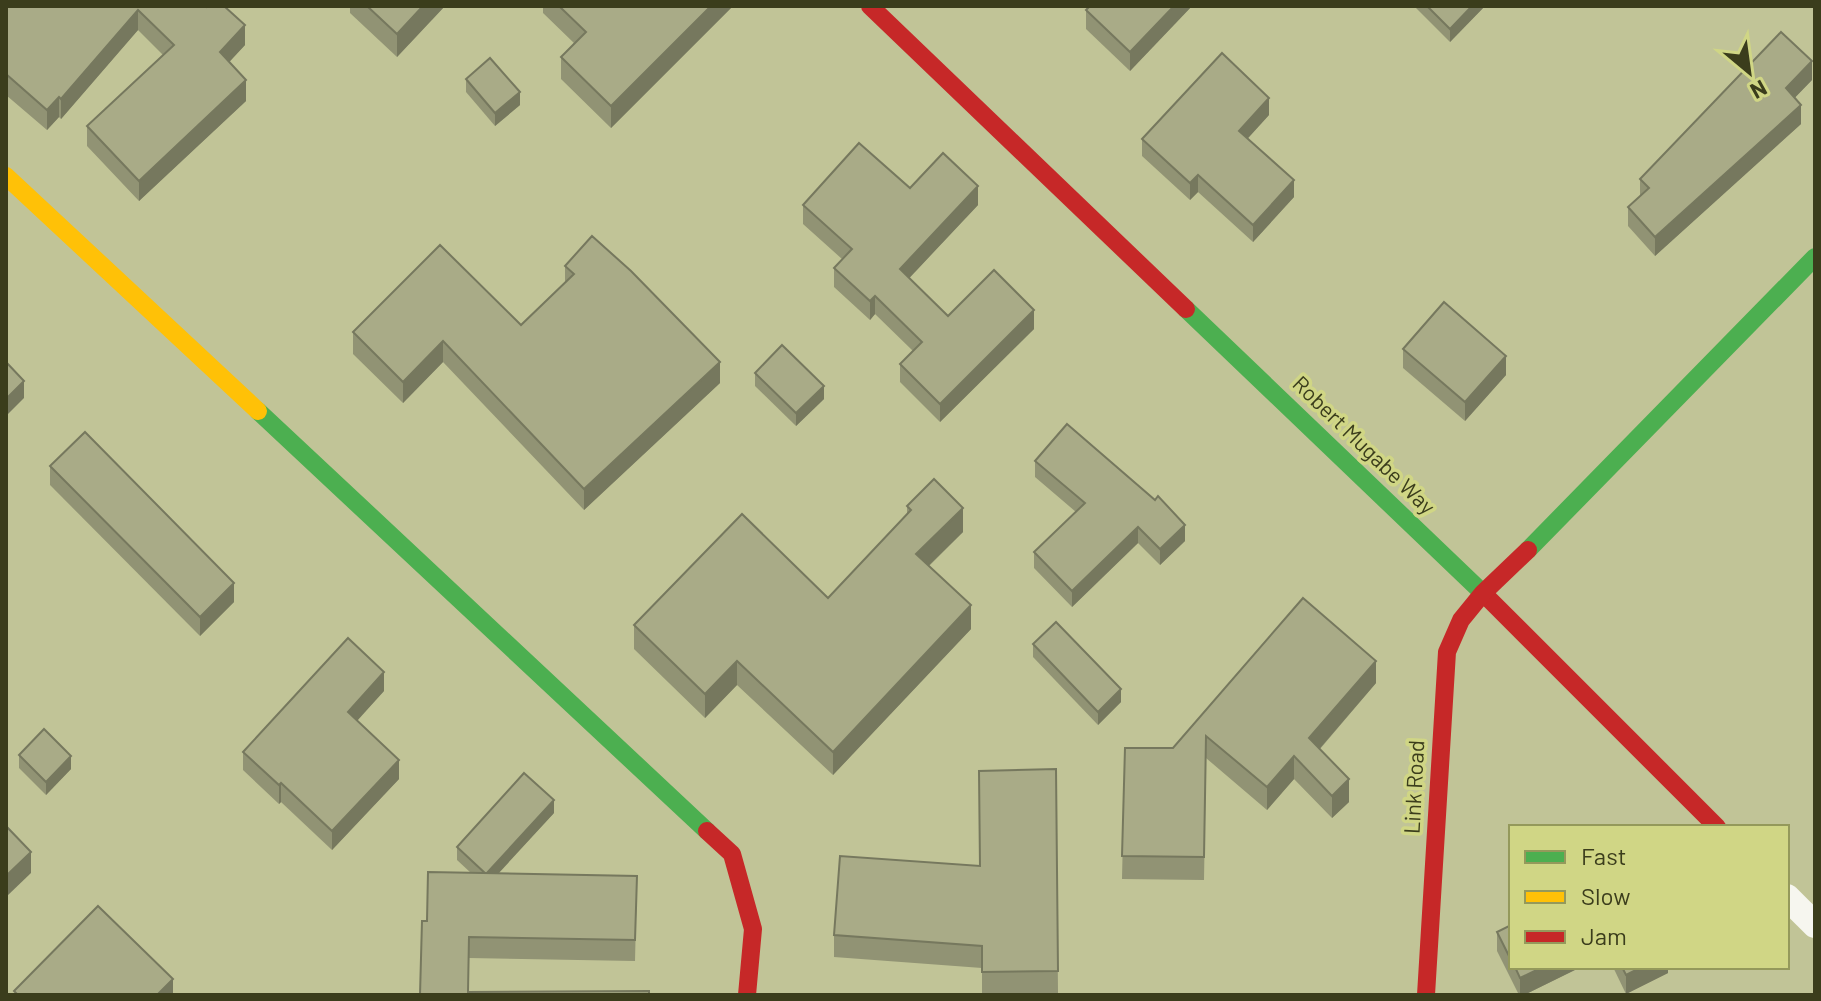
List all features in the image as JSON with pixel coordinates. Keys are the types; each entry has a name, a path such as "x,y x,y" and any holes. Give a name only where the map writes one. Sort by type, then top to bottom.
{"street":[{"name":"Robert Mugabe Way","path":"870,6 1483,593 1715,825"},
{"path":"6,176 732,854 753,929 747,995"},
{"path":"1483,593 1561,519 1815,257"},
{"name":"Link Road","path":"1426,995 1447,652 1461,620 1483,593"},
{"path":"1789,899 1815,925"}],"building":[{"path":"6,6 224,6 245,25 220,52 246,80 139,181 87,126 174,45 138,10 61,99 59,97 47,110 6,74"},
{"path":"367,6 423,6 397,34"},
{"path":"559,6 711,6 611,106 561,57 586,32"},
{"path":"1090,6 1174,6 1130,52 1086,10"},
{"path":"1427,6 1472,6 1450,29"},
{"path":"1781,32 1812,61 1786,88 1801,105 1655,237 1628,207 1649,188 1640,179"},
{"path":"1222,53 1269,98 1239,131 1294,180 1253,225 1198,175 1190,183 1142,139"},
{"path":"490,58 520,92 495,113 466,79"},
{"path":"859,143 910,188 943,153 978,186 900,269 948,316 994,270 1034,310 940,404 900,364 922,342 875,296 870,301 834,268 852,249 803,205"},
{"path":"592,236 631,271 720,362 584,489 443,341 403,382 353,332 440,245 521,325 574,274 565,266"},
{"path":"1444,302 1506,356 1465,402 1403,349"},
{"path":"782,345 824,386 796,413 755,373"},
{"path":"6,362 24,381 6,399"},
{"path":"1067,424 1155,500 1158,496 1185,525 1160,549 1138,527 1072,591 1034,552 1085,503 1035,461"},
{"path":"85,432 234,583 200,617 50,466"},
{"path":"934,479 963,508 916,554 971,605 833,752 737,661 705,694 634,625 742,514 828,598 911,510 907,506"},
{"path":"1303,598 1376,661 1309,738 1349,779 1332,796 1294,756 1267,787 1206,736 1204,857 1122,856 1125,748 1173,748"},
{"path":"1056,622 1121,689 1098,712 1033,644"},
{"path":"348,638 384,672 348,712 399,760 332,831 243,752"},
{"path":"44,729 71,756 46,782 19,755"},
{"path":"1056,769 1058,971 982,972 982,946 834,935 840,856 980,866 979,771"},
{"path":"524,773 554,800 486,874 457,847"},
{"path":"6,826 31,852 6,876"},
{"path":"428,872 637,876 635,940 469,937 468,992 649,991 649,995 420,995 422,921 427,921"},
{"path":"98,906 173,979 157,995 18,995 14,991"},
{"path":"1509,926 1509,956 1497,932"},
{"path":"1516,969 1539,969 1520,978"},
{"path":"1623,969 1638,969 1626,975"}],"traffic: fast":[{"path":"1528,550 1815,257"},
{"path":"1186,309 1488,598"},
{"path":"258,411 707,831"}],"traffic: slow":[{"path":"6,176 258,411"}],"traffic: jam":[{"path":"870,6 1186,309"},
{"path":"1426,995 1447,652 1461,620 1483,593 1528,550"},
{"path":"1488,598 1715,825"},
{"path":"707,831 732,854 753,929 747,995"}]}
